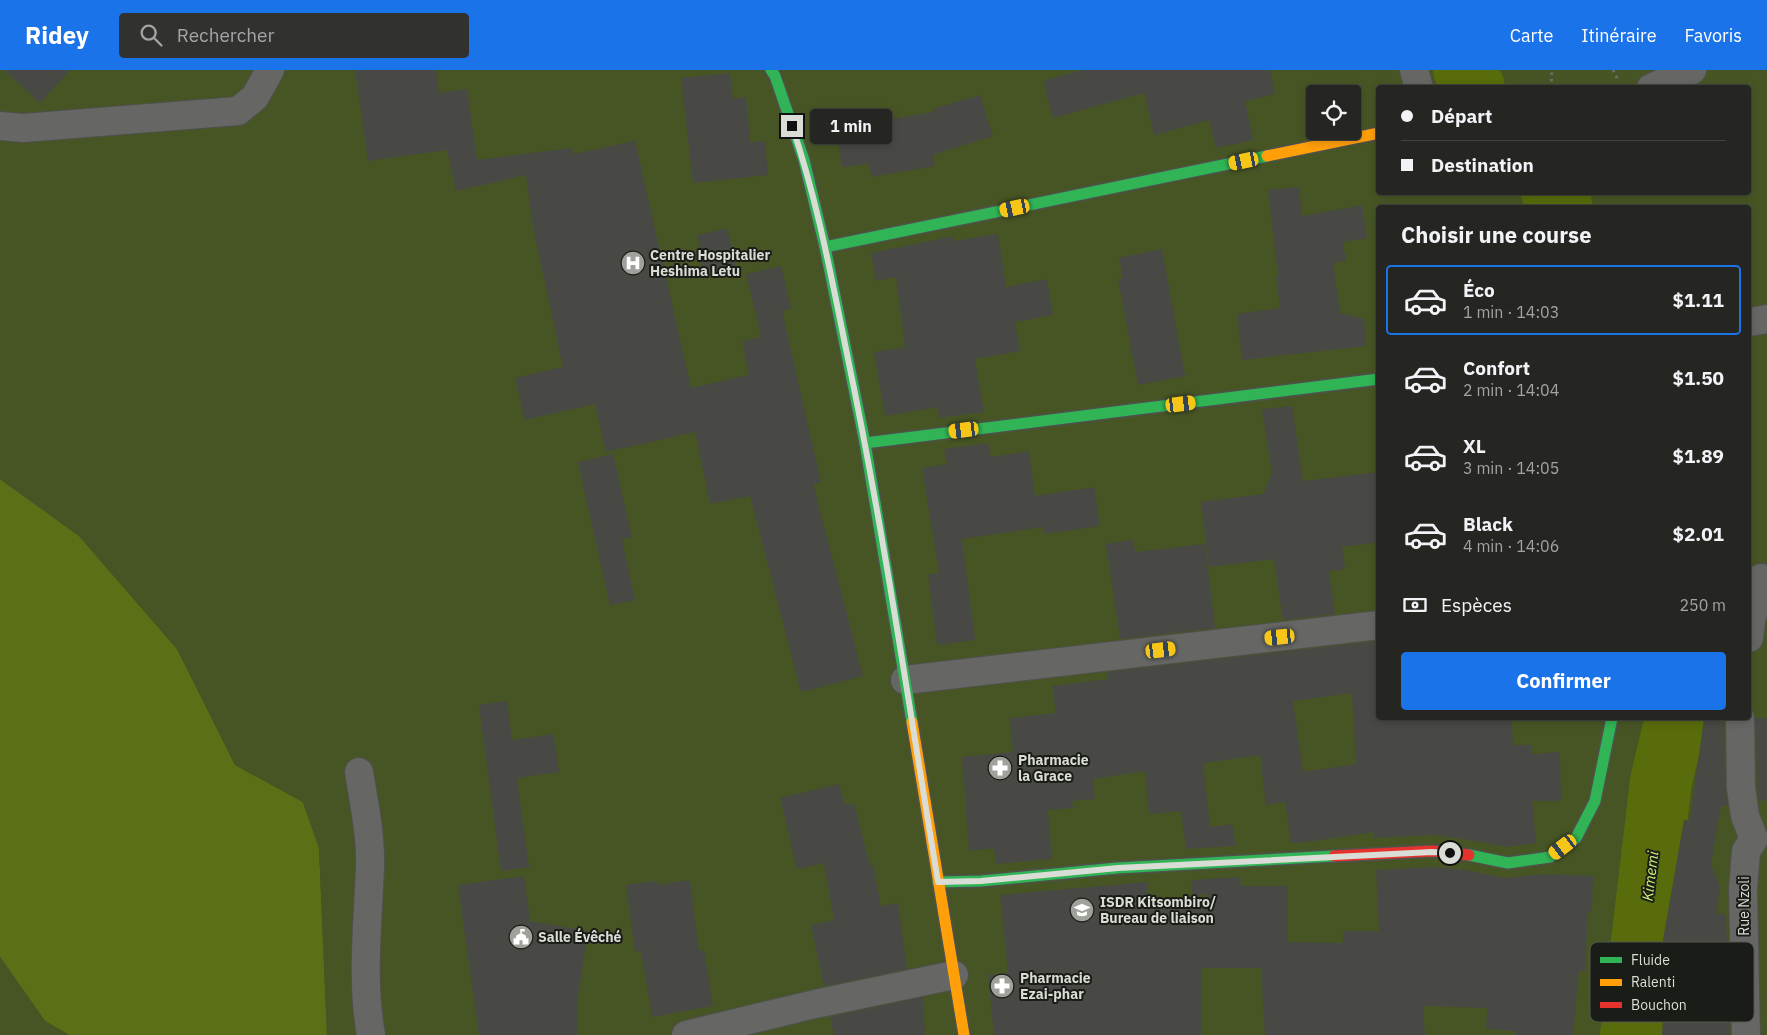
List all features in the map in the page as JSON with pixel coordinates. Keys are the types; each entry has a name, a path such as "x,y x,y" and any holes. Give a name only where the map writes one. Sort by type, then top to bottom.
{"street":[{"path":"0,126 23,128 238,111 255,97 270,70"},
{"path":"1414,70 1418,85"},
{"path":"1658,85 1692,70"},
{"path":"779,72 804,160 825,247 865,443 964,1035"},
{"path":"825,247 1376,134"},
{"path":"1751,322 1767,318"},
{"path":"865,443 1376,379"},
{"path":"1751,622 1757,579"},
{"path":"905,680 1376,625"},
{"path":"938,882 981,881 1118,868 1432,852 1468,854 1508,863 1550,857 1576,838 1595,801 1612,720"},
{"path":"1740,720 1741,788 1745,816 1760,835"},
{"path":"359,772 369,834 370,866 367,915 366,1010 371,1035"},
{"name":"Rue Nzoli","path":"1744,942 1743,889 1746,851 1760,835"},
{"path":"686,1035 738,1029 816,1004 954,975"},
{"name":"Rue Nzoli","path":"1746,1022 1746,1035"}],"path":[{"path":"1551,85 1552,70"},
{"path":"1613,70 1620,85"}],"green space":[{"path":"0,70 1767,70 1767,1035 327,1035 319,848 303,802 235,765 177,649 79,536 0,479"},
{"path":"0,479 79,536 177,649 235,765 303,802 319,848 327,1035 69,1035 45,1021 0,957"},
{"path":"0,957 45,1021 69,1035 0,1035"}],"building":[{"path":"4,70 70,70 40,103"},
{"path":"355,70 436,70 439,93 467,89 477,160 572,148 573,154 635,141 691,388 749,375 742,341 761,337 746,274 781,266 791,309 782,311 821,482 813,484 863,676 801,692 750,496 710,504 695,432 606,452 595,404 525,420 515,378 563,367 533,227 526,175 456,191 447,150 368,161"},
{"path":"1082,70 1270,70 1275,94 1245,101 1253,140 1216,148 1209,120 1154,135 1144,93 1053,118 1043,81"},
{"path":"730,73 733,99 746,97 750,142 765,141 768,175 693,183 681,78"},
{"path":"980,95 993,136 933,155 935,166 872,177 869,164 842,167 836,129 933,112 933,109"},
{"path":"1299,187 1302,216 1362,205 1367,238 1343,242 1346,261 1333,263 1340,313 1364,319 1366,346 1242,360 1237,314 1280,308 1268,190"},
{"path":"727,228 736,267 702,275 698,235"},
{"path":"998,234 1006,287 1047,279 1053,315 1015,322 1020,351 975,359 984,412 939,418 938,407 885,416 874,352 905,347 896,277 876,281 871,253 954,236 954,241"},
{"path":"1162,249 1185,376 1138,385 1118,279 1123,278 1119,258"},
{"path":"1292,406 1303,481 1376,472 1376,542 1342,547 1345,569 1329,571 1335,614 1283,620 1274,559 1209,567 1201,502 1263,494 1272,473 1262,409"},
{"path":"988,443 991,457 1029,451 1035,496 1094,487 1100,526 1044,534 1043,527 962,539 975,640 937,645 928,574 939,573 922,468 947,464 944,449"},
{"path":"613,454 632,537 622,539 635,600 610,605 578,462"},
{"path":"1133,540 1135,552 1205,544 1215,628 1120,639 1106,544"},
{"path":"1376,641 1376,720 1512,720 1513,745 1532,745 1532,754 1560,752 1561,801 1532,801 1536,843 1508,847 1434,835 1374,838 1374,832 1291,843 1285,802 1266,805 1260,755 1203,763 1210,827 1232,824 1236,846 1186,849 1181,811 1149,814 1145,771 1093,779 1095,799 1072,801 1073,808 1048,810 1052,859 996,864 994,848 969,851 962,757 1013,752 1010,718 1056,713 1052,686 1108,679 1107,672","holes":["1352,693 1356,764 1303,772 1293,701"]},
{"path":"507,701 512,740 554,734 559,772 517,778 529,867 501,871 479,705"},
{"path":"1756,718 1767,718 1767,800 1759,801 1757,787"},
{"path":"1704,720 1724,720 1725,788 1728,805 1721,806 1711,864 1720,887 1716,914 1726,914 1727,942 1663,942 1684,820 1690,821"},
{"path":"839,784 845,805 854,804 870,866 873,865 881,906 898,903 907,969 824,986 811,925 834,920 824,863 797,869 780,798"},
{"path":"1432,867 1465,870 1505,878 1543,874 1593,876 1592,912 1588,912 1585,971 1579,970 1573,1035 1516,1035 1516,1031 1486,1029 1487,1008 1423,1006 1425,1035 1265,1035 1261,968 1202,968 1202,1035 994,1035 988,975 1008,973 1000,895 1147,882 1148,909 1208,909 1208,894 1193,896 1191,880 1240,877 1241,886 1288,886 1288,942 1343,943 1343,931 1379,931 1376,870"},
{"path":"524,876 530,921 588,931 578,996 578,1035 479,1035 458,885"},
{"path":"690,880 699,951 704,950 713,1006 652,1017 641,951 635,952 626,885 657,881 657,885"},
{"path":"923,997 925,1035 834,1035 830,1017"},
{"path":"1663,1022 1730,1022 1730,1035 1662,1035"}],"waterway":[{"name":"Kimemi","path":"1464,70 1472,85"},
{"name":"Kimemi","path":"1554,195 1560,205"},
{"name":"Kimemi","path":"1642,942 1661,781 1676,720"},
{"name":"Kimemi","path":"1631,1035 1633,1022"}],"traffic: fast":[{"path":"771,70 775,76 804,160 825,247 865,443 912,722"},
{"path":"825,247 1267,156"},
{"path":"865,443 1376,379"},
{"path":"1469,855 1508,863 1550,857 1576,838 1595,801 1612,720"},
{"path":"938,882 981,881 1117,868 1334,856"}],"traffic: slow":[{"path":"1267,156 1376,134"},
{"path":"912,722 964,1035"}],"traffic: jam":[{"path":"1334,856 1432,851 1469,855"}],"place":[{"name":"Centre Hospitalier Heshima Letu","path":"633,263"},
{"name":"Pharmacie la Grace","path":"1000,768"},
{"name":"ISDR Kitsombiro/ Bureau de liaison","path":"1082,910"},
{"name":"Salle Évêché","path":"521,937"},
{"name":"Pharmacie Ezai-phar","path":"1002,986"}],"route":[{"path":"792,126 804,160 825,247 865,443 938,882 981,881 1118,868 1432,852 1450,853"}]}
